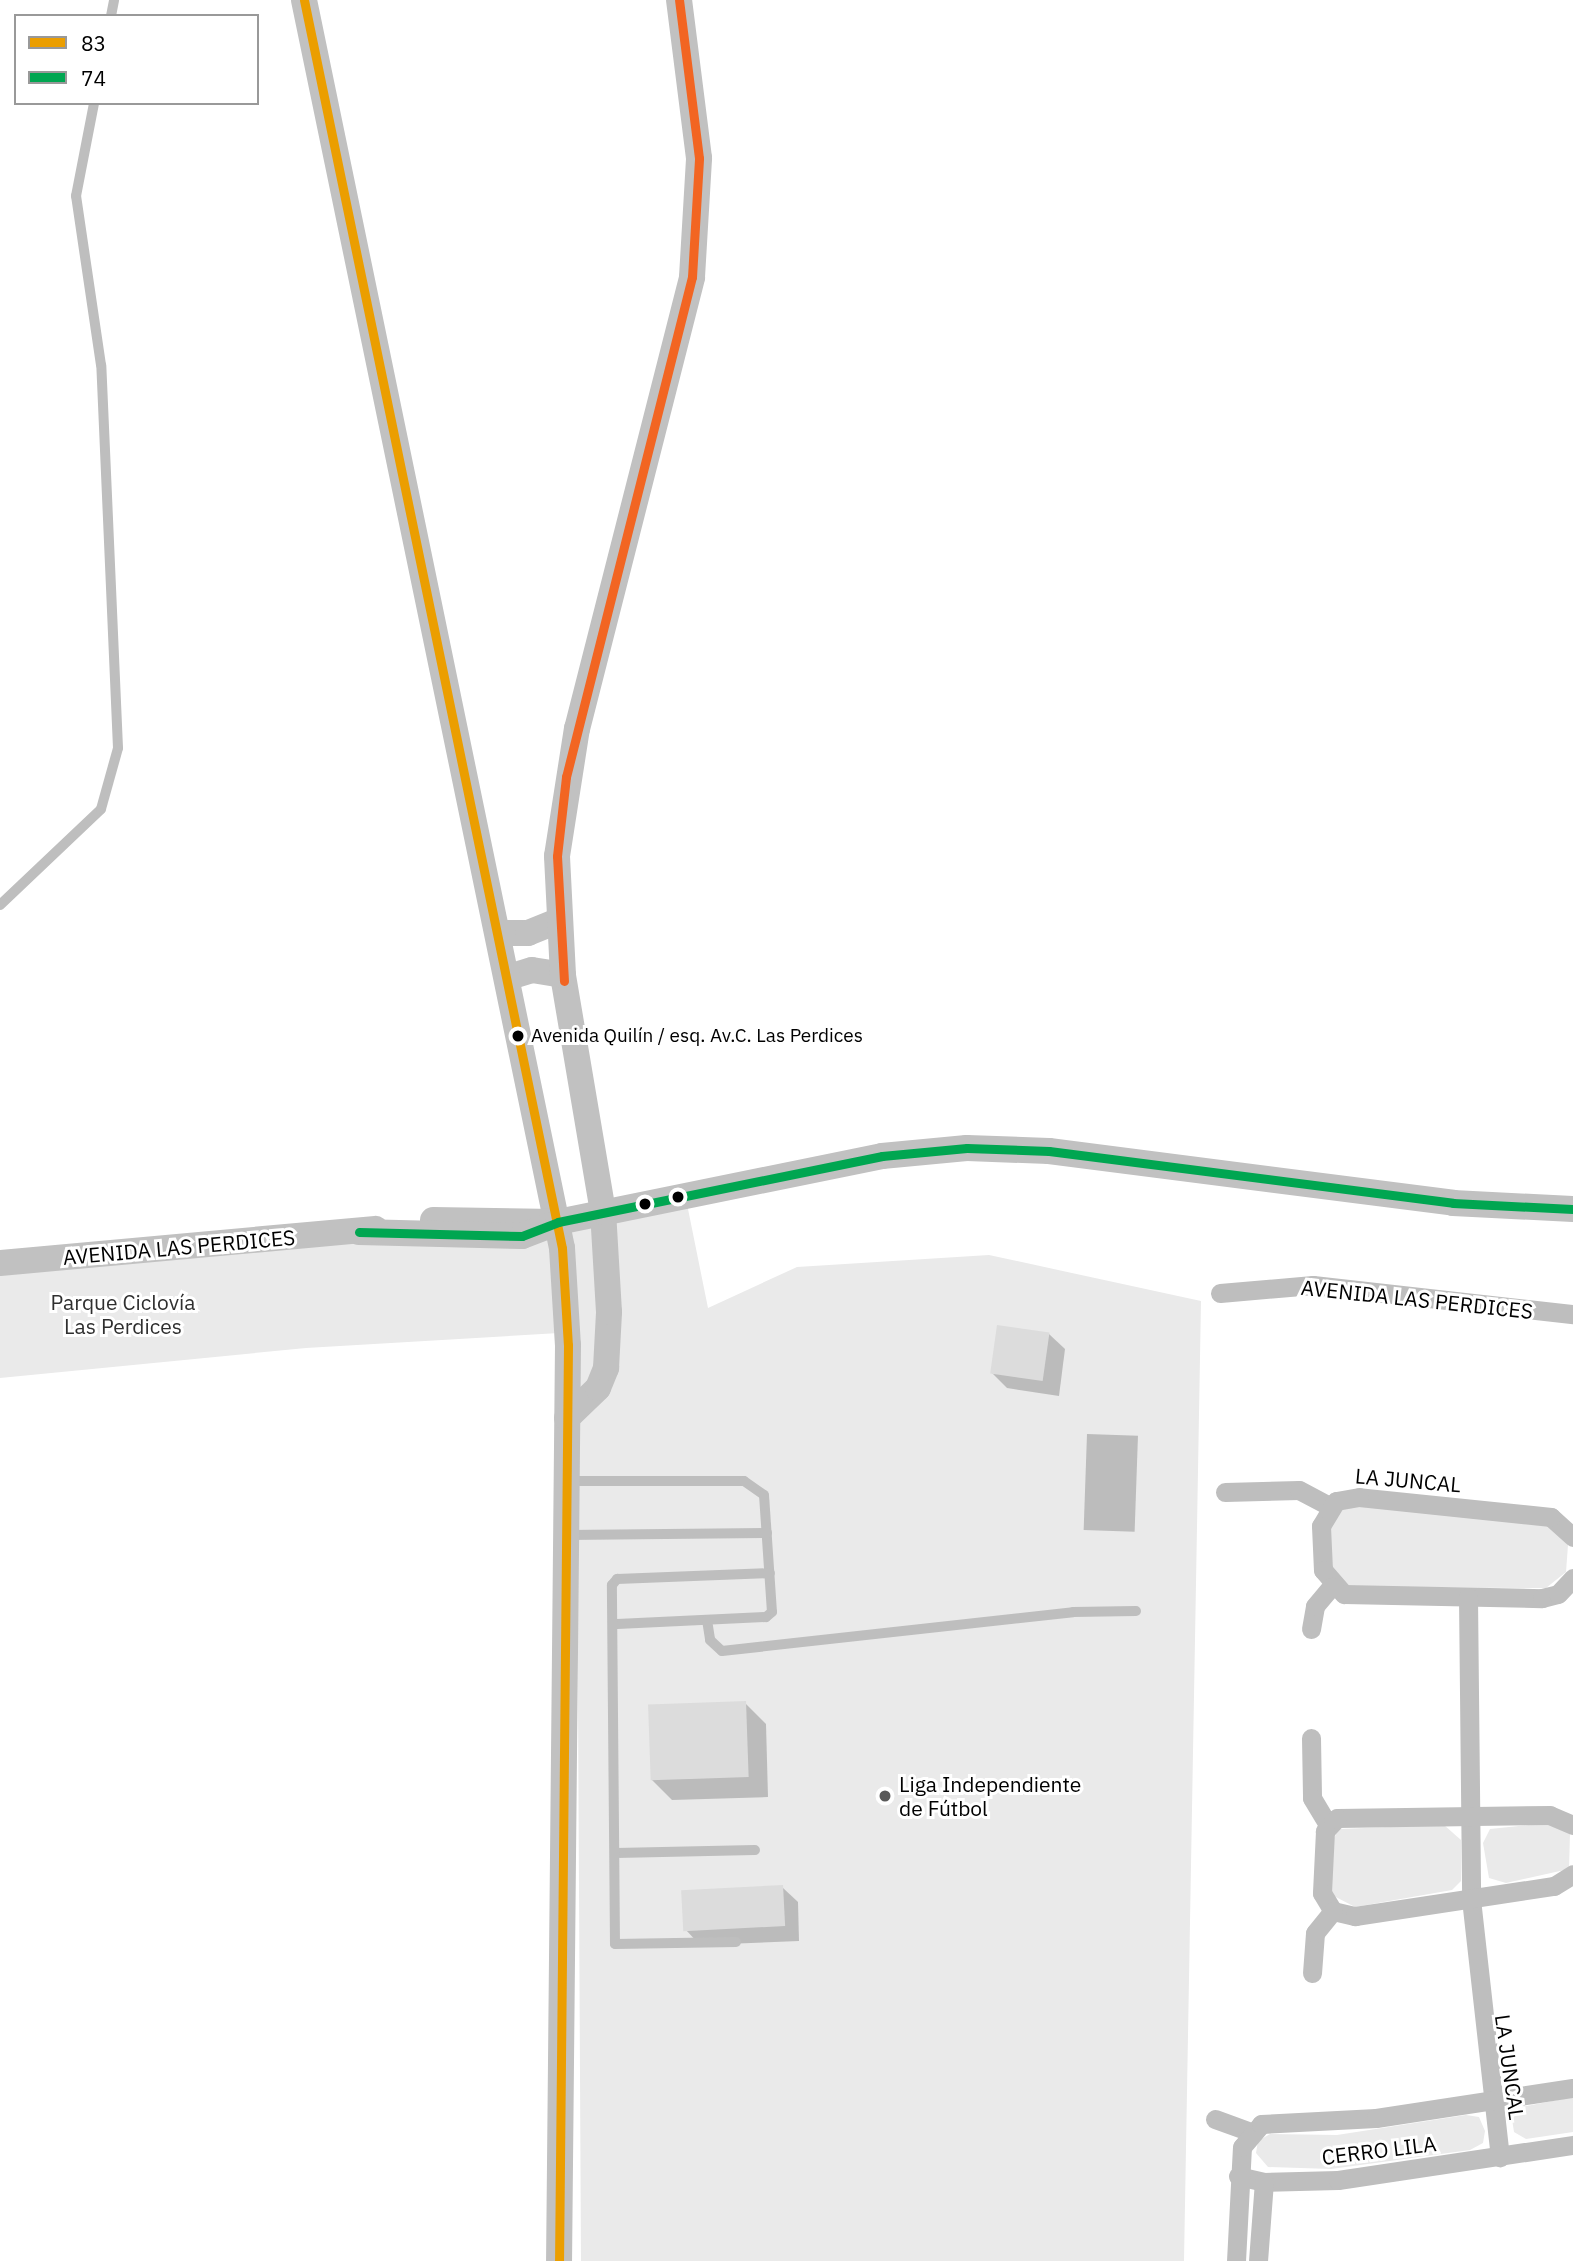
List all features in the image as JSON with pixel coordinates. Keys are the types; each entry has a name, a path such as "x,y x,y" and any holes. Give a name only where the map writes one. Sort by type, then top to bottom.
{"street":[{"path":"304,0 558,1222 567,1418 559,2261"},
{"path":"567,1418 585,1405 606,1368 604,1212 563,975 556,856 566,777 692,277 699,158 679,0"},
{"path":"500,933 528,933 558,921"},
{"path":"509,977 533,970 563,975"},
{"name":"AVENIDA LAS PERDICES","path":"0,1263 359,1232 500,1237 533,1234 558,1222 882,1156 967,1149 1049,1151 1453,1203 1573,1209"},
{"name":"AVENIDA LAS PERDICES","path":"1220,1293 1313,1285 1573,1314"},
{"path":"1225,1492 1299,1490 1329,1506"},
{"name":"LA JUNCAL","path":"1331,1587 1321,1561 1321,1526 1329,1506 1359,1497 1551,1517 1571,1528"},
{"path":"1311,1629 1315,1606 1331,1587 1354,1596 1468,1597 1551,1597 1571,1588"},
{"name":"LA JUNCAL","path":"1468,1597 1468,1816 1471,1899 1491,2101 1500,2157"},
{"path":"1311,1738 1312,1798 1328,1825 1322,1893 1333,1911 1355,1916 1471,1899 1554,1886 1573,1874"},
{"path":"1328,1825 1344,1817 1550,1815 1572,1822"},
{"path":"1312,1973 1315,1933 1333,1911"},
{"name":"CERRO LILA","path":"1250,2132 1271,2122 1351,2121 1573,2088"},
{"path":"1215,2119 1250,2132 1238,2176 1236,2261"},
{"name":"CERRO LILA","path":"1238,2176 1264,2182 1374,2176 1573,2145"},
{"path":"1258,2261 1264,2182"}],"lane":[{"path":"0,905 101,808 118,748 101,365 76,196 94,105"},
{"path":"567,1481 744,1481 764,1495 770,1573 766,1617 617,1624"},
{"path":"567,1535 767,1532"},
{"path":"736,1942 615,1944 617,1579 770,1573"},
{"path":"706,1620 710,1640 722,1651 1073,1612 1136,1611"},
{"path":"616,1853 755,1850"}],"green space":[{"name":"Liga Independiente de Fútbol","path":"687,1204 708,1308 797,1267 989,1255 1201,1301 1184,2261 581,2261 576,1332 306,1348 0,1378 0,1270"},
{"path":"1355,1505 1549,1525 1568,1545 1566,1572 1546,1588 1350,1587 1331,1571 1330,1526 1341,1509"},
{"path":"1548,1823 1570,1833 1569,1869 1506,1883 1489,1878 1483,1843 1490,1829"},
{"path":"1444,1825 1461,1840 1461,1881 1452,1890 1355,1907 1332,1895 1331,1843 1339,1829"},
{"path":"1573,2097 1573,2132 1526,2139 1514,2132 1512,2119 1522,2107"},
{"path":"1466,2115 1479,2117 1485,2131 1483,2143 1470,2150 1331,2169 1268,2167 1256,2153 1258,2141 1270,2134 1337,2135"}],"shaded area":[{"path":"1087,1434 1138,1436 1135,1532 1084,1530"}],"building":[{"path":"997,1325 1049,1332 1043,1381 990,1374"},
{"path":"746,1701 749,1777 651,1780 648,1704"},
{"path":"783,1885 785,1926 683,1931 681,1890"}],"transit line":[{"name":"83","path":"304,0 562,1248 568,1345 559,2261"},
{"path":"564,981 557,856 566,777 692,277 699,158 679,0"},
{"name":"74","path":"359,1232 522,1236 558,1222 882,1156 967,1148 1049,1151 1453,1203 1573,1209"}],"place":[{"name":"Avenida Quilín / esq. Av.C. Las Perdices","path":"518,1036"},
{"name":"Liga Independiente de Fútbol","path":"885,1796"}],"park label":[{"name":"Parque Ciclovía Las Perdices","path":"123,1314"}]}
